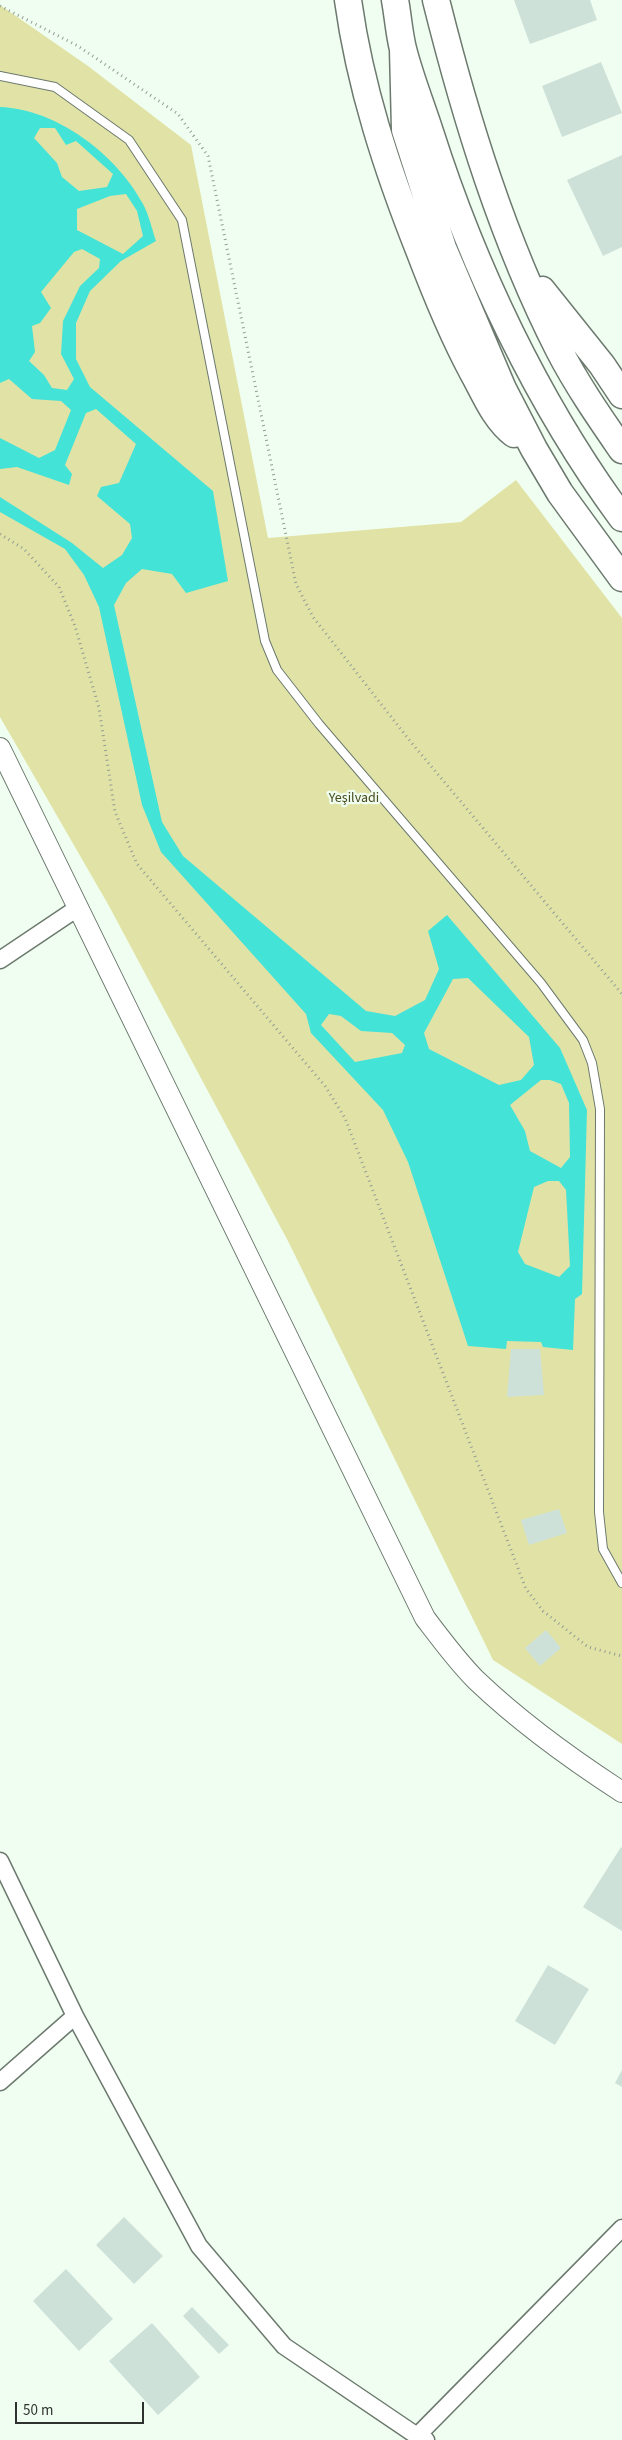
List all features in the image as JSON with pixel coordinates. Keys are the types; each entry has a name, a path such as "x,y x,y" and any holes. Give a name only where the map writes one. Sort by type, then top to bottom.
{"main road":[{"path":"348,0 353,34 372,118 399,200 451,331 490,403 506,428 534,449"},
{"path":"395,0 403,49 406,130 442,248 503,389 534,449 560,493 622,578"},
{"path":"436,0 480,157 515,255 560,352 622,450"},
{"path":"403,49 451,199 496,300 540,388 596,482 622,518"},
{"path":"515,255 602,365 622,395"}],"street":[{"path":"0,748 424,1618 476,1679 520,1719 587,1769 622,1792"},
{"path":"0,960 79,907"},
{"path":"0,1860 75,2016 199,2246 284,2346 422,2438 622,2228"},
{"path":"0,2082 75,2016"}],"lane":[{"path":"0,76 55,87 129,140 182,220 265,641 277,670 319,724 542,983 583,1040 592,1063 600,1109 599,1512 603,1550 622,1583"}],"path":[{"path":"0,6 78,46 178,114 208,156 296,584 313,617 410,741 622,994"},
{"path":"0,534 24,549 59,587 76,626 100,708 115,812 137,864 325,1086 345,1118 526,1589 543,1611 588,1647 622,1656"}],"green space":[{"name":"Yeşilvadi","path":"0,5 88,66 191,145 268,538 461,522 516,480 622,618 622,1744 493,1660 289,1243 109,906 0,717"}],"water":[{"path":"0,107 43,116 83,138 118,168 143,204 156,241 121,261 90,291 76,323 76,359 90,387 213,491 228,581 186,593 172,574 142,569 126,583 114,605 162,822 183,856 366,1011 395,1016 425,1000 439,969 428,931 447,915 560,1048 587,1110 582,1294 575,1299 573,1350 543,1347 541,1342 507,1341 506,1349 468,1346 408,1162 383,1110 311,1033 306,1014 161,852 142,805 99,607 84,575 65,549 0,512 0,497 72,543 103,568 122,555 132,538 130,524 97,496 101,487 119,483 136,444 96,409 86,413 65,465 72,474 69,485 17,467 0,469 0,438 39,458 55,450 71,410 61,401 32,399 9,379 0,383","holes":["40,128 55,128 66,145 76,141 113,174 107,187 79,191 62,177 57,163 34,138","126,194 137,211 143,236 123,254 77,230 77,209 110,196","82,249 100,259 99,268 80,286 63,321 61,354 74,379 67,390 52,388 44,375 29,361 35,352 32,326 40,323 51,308 41,292 74,252","468,978 529,1037 534,1065 521,1080 499,1085 429,1049 424,1033 453,979","329,1014 341,1016 361,1031 392,1033 405,1045 402,1053 355,1062 321,1025","541,1080 550,1080 561,1084 569,1103 570,1157 561,1168 530,1151 525,1131 510,1105","548,1181 559,1181 566,1190 570,1266 559,1277 525,1264 518,1252 534,1187"]}],"building":[{"path":"514,0 590,0 597,20 530,44"},
{"path":"601,62 622,113 562,137 542,86"},
{"path":"622,155 622,247 603,256 567,180"},
{"path":"511,1349 540,1349 544,1395 507,1397"},
{"path":"559,1509 567,1533 529,1545 521,1520"},
{"path":"546,1630 561,1648 540,1666 525,1648"},
{"path":"622,1848 622,1931 583,1907"},
{"path":"548,1965 589,1989 555,2045 515,2021"},
{"path":"622,2070 622,2087 615,2083"},
{"path":"124,2217 163,2256 134,2284 96,2245"},
{"path":"66,2269 113,2319 79,2351 33,2301"},
{"path":"192,2307 229,2345 219,2354 183,2316"},
{"path":"152,2323 200,2377 158,2415 109,2361"}]}
